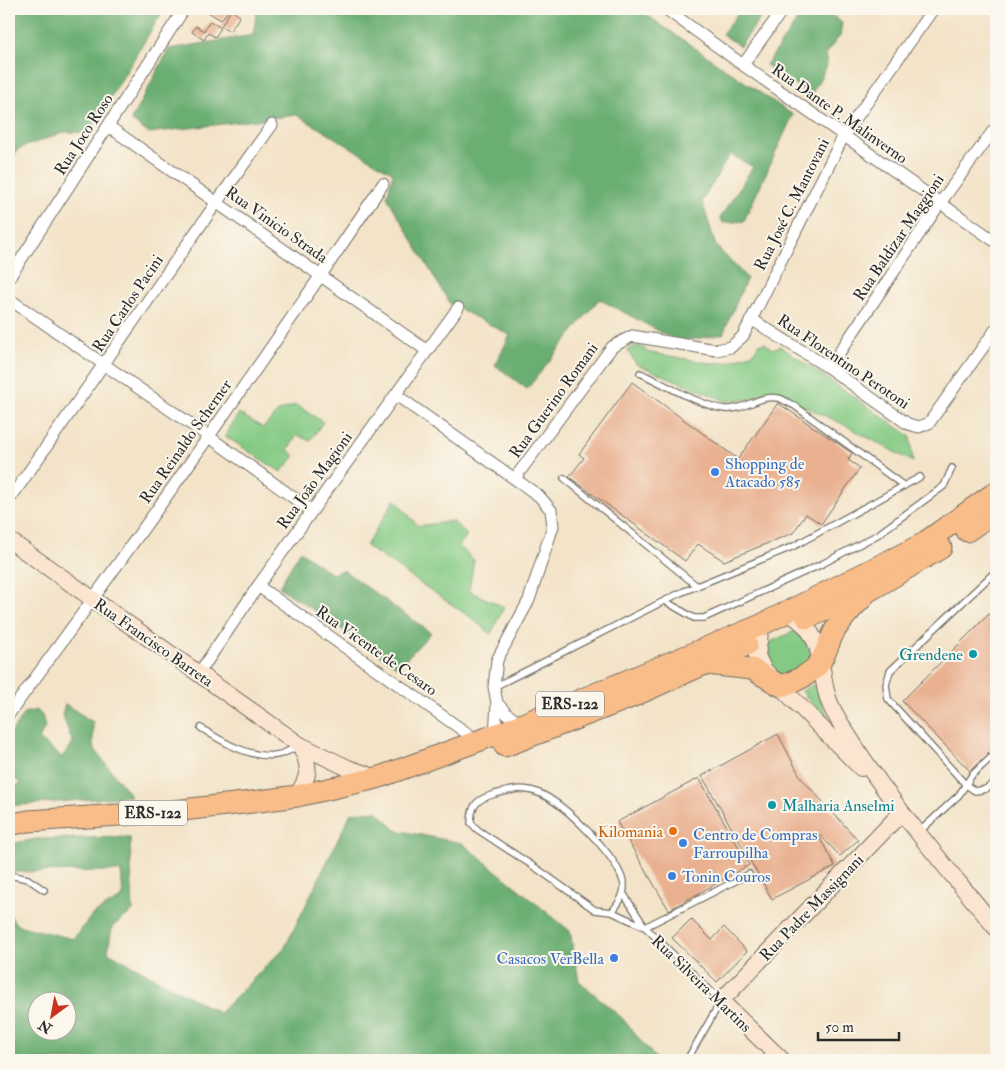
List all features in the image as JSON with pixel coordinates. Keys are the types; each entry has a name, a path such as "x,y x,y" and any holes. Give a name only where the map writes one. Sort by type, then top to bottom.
{"highway":[{"name":"ERS-122","path":"9,825 28,821 165,812 297,796 377,778 487,738 760,632 794,616 921,545 996,492"},
{"name":"ERS-122","path":"794,616 869,591 926,559 996,511"},
{"path":"707,664 752,669 786,693 793,682 809,674 822,660 835,631 849,611 869,591"},
{"name":"ERS-122","path":"377,778 402,777 486,752 629,698 707,664 760,632"}],"street":[{"name":"Rua Joco Roso","path":"9,278 184,9"},
{"name":"Rua Dante P. Malinverno","path":"666,9 996,242"},
{"path":"743,65 784,9"},
{"name":"Rua José C. Mantovani","path":"751,319 844,135 933,9"},
{"name":"Rua Carlos Pacini","path":"9,500 216,202 272,125"},
{"name":"Rua Vinicio Strada","path":"108,126 426,350"},
{"name":"Rua Baldizar Maggioni","path":"828,368 940,202 996,127"},
{"name":"Rua Reinaldo Scherner","path":"9,714 93,599 383,184"},
{"path":"9,299 208,436 312,511"},
{"name":"Rua João Magioni","path":"198,673 426,350 458,308"},
{"name":"Rua Florentino Perotoni","path":"751,319 828,368 908,424 920,428 930,423 996,329"},
{"name":"Rua Guerino Romani","path":"515,478 612,347 632,336 716,350 731,347 743,336 751,319"},
{"path":"396,395 540,496 551,510 553,526 529,600 497,660 494,687 497,703 487,738"},
{"name":"Rua Francisco Barreta","path":"9,540 300,745 348,768 377,778"},
{"name":"Rua Vicente de Cesaro","path":"258,586 487,738"},
{"path":"794,616 816,640 822,660 825,691 834,711 889,798"},
{"path":"760,632 756,656 764,670 835,740 889,798 996,928"},
{"path":"497,703 507,714 521,724"},
{"path":"297,796 306,782 308,771 306,757 300,745"},
{"name":"Rua Padre Massignani","path":"720,1001 901,813"},
{"name":"Rua Silveira Martins","path":"720,1001 782,1060"}],"lane":[{"path":"640,373 712,406 727,409 742,408 764,398 777,398 795,406 904,486"},
{"path":"665,601 694,618 704,618 814,568 877,536 944,486 952,468"},
{"path":"494,687 665,601 794,546 920,477"},
{"path":"564,478 697,586"},
{"path":"996,571 890,671 886,685 888,699 966,785 975,791 986,789 996,781"},
{"path":"201,728 236,748 268,756 278,755 300,745"},
{"path":"918,833 959,795 972,775 996,753"},
{"path":"612,912 623,893 624,882 615,864 581,823 555,801 538,793 516,788 484,797 475,804 471,811 471,823 478,830 595,910 612,912 645,927"},
{"path":"645,927 749,874"},
{"path":"9,875 28,879 44,890"},
{"path":"623,893 645,927"},
{"name":"Rua Silveira Martins","path":"645,927 720,1001"},
{"path":"687,1060 720,1001"}],"green space":[{"path":"9,9 164,9 89,133 64,132 18,149 9,163"},
{"path":"257,9 638,9 793,115 744,221 723,223 720,218 753,167 730,154 702,201 716,246 747,278 723,334 679,342 599,299 527,389 495,365 510,335 450,304 387,197 393,173 297,115 148,133 131,120 169,49 253,35"},
{"path":"741,9 767,9 740,46 722,34"},
{"path":"805,9 824,9 842,23 840,36 826,53 827,66 811,95 766,65"},
{"path":"765,343 772,349 780,346 910,436 913,462 841,423 772,392 750,399 726,401 636,364 627,350 636,346 644,348 646,352 710,363 729,362 753,353 759,344"},
{"path":"296,405 323,422 310,441 297,435 288,450 295,456 281,472 225,436 239,413 263,428 279,411"},
{"path":"395,499 418,526 453,521 467,535 459,546 474,560 469,591 504,607 491,634 470,617 366,546"},
{"path":"300,551 332,574 343,570 431,633 398,667 279,587"},
{"path":"797,630 809,642 810,658 799,673 784,677 770,668 765,662 764,645"},
{"path":"814,684 825,711 841,739 820,716 802,691"},
{"path":"65,704 93,722 93,747 131,796 9,806 9,788 22,784 9,775 9,736 24,713 37,710 42,715 45,727 39,739 62,757 73,743 62,714"},
{"path":"377,811 396,830 462,843 570,931 579,981 622,1018 657,1060 9,1060 9,914 17,925 73,939 93,914 123,897 121,871 9,872 9,844 37,839 130,837 133,911 112,927 108,952 219,1013 285,947 351,813"}],"building":[{"path":"203,9 229,9 221,20"},
{"path":"231,10 240,16 230,31 221,26"},
{"path":"210,21 221,28 215,37 208,33 204,40 192,32 196,26 204,31"},
{"name":"Shopping de Atacado 585","path":"632,382 738,459 778,403 852,453 848,460 860,468 821,524 806,514 793,533 724,561 698,544 685,561 569,477 584,458 579,454"},
{"name":"Grendene","path":"996,607 996,745 970,771 902,701"},
{"name":"Malharia Anselmi","path":"778,734 801,778 858,840 840,856 816,831 835,866 772,899 702,776"},
{"name":"Centro de Compras Farroupilha","path":"699,778 749,865 669,910 617,822"},
{"path":"691,919 712,940 724,927 747,951 717,982 672,938"}],"place":[{"name":"Shopping de Atacado 585","path":"715,472"},
{"name":"Grendene","path":"973,654"},
{"name":"Malharia Anselmi","path":"772,805"},
{"name":"Kilomania","path":"673,831"},
{"name":"Centro de Compras Farroupilha","path":"683,843"},
{"name":"Tonin Couros","path":"672,876"},
{"name":"Casacos VerBella","path":"614,958"}]}
